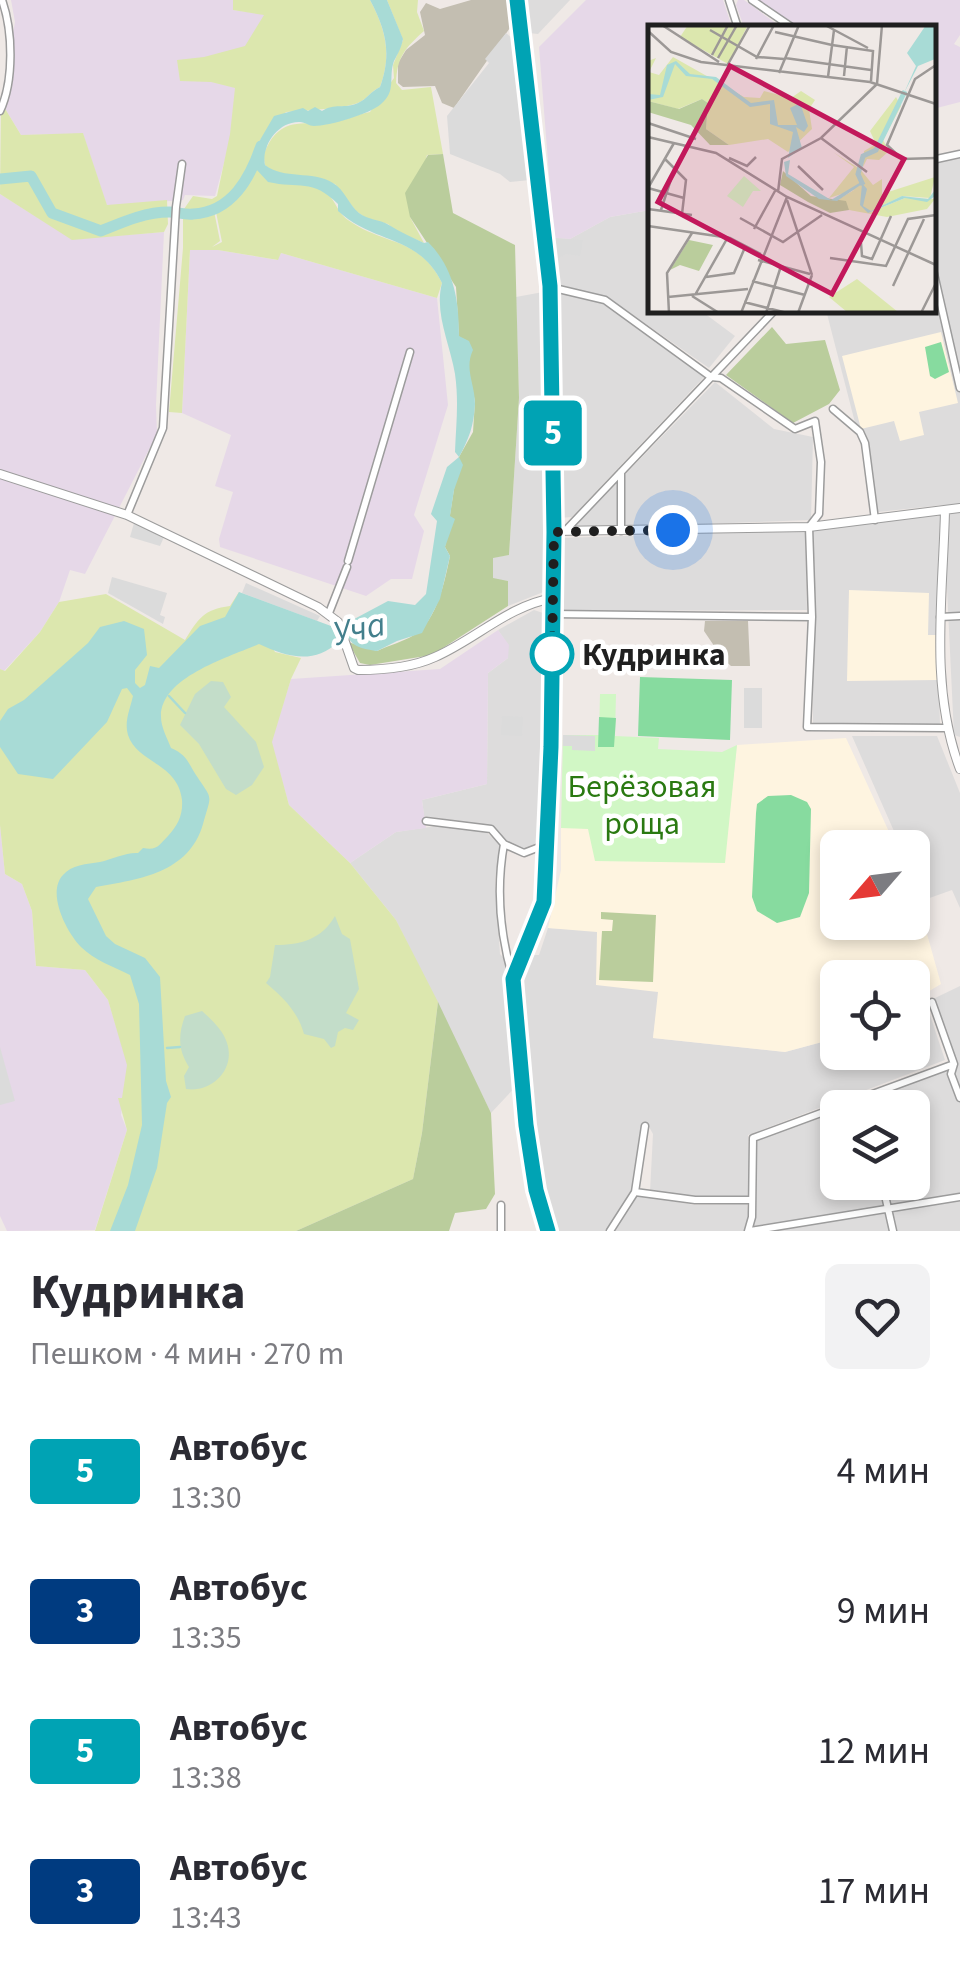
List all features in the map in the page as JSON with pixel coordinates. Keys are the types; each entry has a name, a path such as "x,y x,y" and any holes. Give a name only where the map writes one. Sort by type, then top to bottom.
{"street":[{"path":"0,110 8,76 8,30 2,0"},
{"path":"513,979 544,902 552,614 560,532 550,286 517,0"},
{"path":"729,0 737,25"},
{"path":"752,0 789,25"},
{"path":"935,159 960,154"},
{"path":"127,516 164,428 175,211 182,164"},
{"path":"935,276 957,360 960,388"},
{"path":"550,286 605,300 711,376 721,378 795,429 815,420 821,462 819,514 809,527 812,617 807,726 945,728"},
{"path":"560,532 773,312"},
{"path":"329,613 348,564 410,352"},
{"path":"833,410 860,432 865,443 875,520"},
{"path":"621,472 622,531"},
{"path":"0,474 127,516 329,613 338,622 358,670 422,662 524,605 553,598"},
{"path":"560,532 809,527 960,508"},
{"path":"945,511 940,618 945,728 955,742 960,769"},
{"path":"552,614 812,617"},
{"path":"940,618 960,616"},
{"path":"426,821 492,829 504,844 524,853 542,846 548,838"},
{"path":"504,844 500,867 503,945 513,979 528,1141 548,1231"},
{"path":"932,1002 954,1064 952,1074 960,1098"},
{"path":"883,1090 954,1064"},
{"path":"820,1113 753,1138 749,1231 960,1197"},
{"path":"610,1231 635,1192 645,1126"},
{"path":"635,1192 695,1200 752,1200"},
{"path":"886,1200 893,1231"},
{"path":"500,1205 501,1231"}],"shaded area":[{"path":"11,0 233,0 233,10 265,14 215,196 185,195 183,200 107,206 83,134 21,135 1,102 15,22"},
{"path":"471,0 509,0 512,25 454,108 442,103 435,86 403,87 398,83 398,63 406,50 425,35 420,12 426,3 440,9"},
{"path":"524,0 570,0 538,34 529,33"},
{"path":"586,0 723,0 731,25 648,25 648,210 610,217 570,239 554,238 539,47"},
{"path":"738,0 744,0 778,25 743,25"},
{"path":"757,0 960,0 960,35 954,44 960,47 960,102 935,108 935,25 795,25"},
{"path":"506,33 515,41 530,180 510,182 500,174 450,154 447,116 489,63 485,59"},
{"path":"960,157 960,737 954,735 943,505 878,512 827,312 935,312 935,162"},
{"path":"0,194 72,239 164,232 157,434 85,574 70,570 59,602 40,632 4,671 0,669"},
{"path":"648,210 648,312 703,312 735,336 709,368 607,297 556,284 554,238 570,239 610,217"},
{"path":"554,238 583,240 580,256 566,254 555,260"},
{"path":"190,250 218,250 277,260 281,253 437,298 448,405 414,515 424,531 412,579 391,579 366,596 220,547 233,492 215,486 231,435 182,413"},
{"path":"556,291 602,302 705,376 572,517 559,518"},
{"path":"543,292 546,591 508,606 508,581 493,579 493,557 509,555 519,398 516,297"},
{"path":"941,332 958,403 919,412 924,435 900,441 894,421 861,429 842,356"},
{"path":"715,382 774,429 813,437 811,520 572,529"},
{"path":"941,515 942,592 937,616 940,725 813,723 813,529"},
{"path":"134,523 164,537 160,546 130,537"},
{"path":"805,530 807,610 561,611 561,538"},
{"path":"112,577 167,593 160,615 165,617 163,624 108,593"},
{"path":"246,583 320,616 317,621 242,593"},
{"path":"849,590 929,593 928,635 937,635 938,680 847,681"},
{"path":"534,610 546,614 546,836 538,846 522,850 509,846 494,826 424,816 422,800 487,784 488,673 508,658 508,645 498,630"},
{"path":"705,621 748,621 750,666 731,666 723,659 704,631"},
{"path":"498,630 509,645 508,658 488,673 487,784 422,800 426,828 396,832 350,863 289,805 271,742 291,679 440,669"},
{"path":"744,688 762,688 762,728 744,728"},
{"path":"502,716 523,717 522,736 501,735"},
{"path":"563,735 595,736 595,751 563,746"},
{"path":"852,736 937,736 960,793 960,908 952,890 930,898 930,830 893,830"},
{"path":"846,738 888,830 820,830 820,940 929,940 941,984 930,991 930,960 820,960 820,1043 785,1052 653,1038 658,992 596,985 597,932 548,928 561,870 561,828 588,828 724,863 737,745"},
{"path":"0,825 5,874 22,884 32,911 36,966 85,970 108,1000 128,1065 121,1115 127,1130 95,1230 7,1231 0,1216"},
{"path":"436,826 486,832 500,845 495,880 500,954 509,964 519,1083 491,1113 396,920 350,863 396,832"},
{"path":"548,928 597,931 659,992 653,1038 785,1052 820,1043 820,1070 919,1070 866,1090 820,1090 820,1108 748,1135 751,1199 703,1201 650,1192 653,1134 648,1125 633,1191 608,1231 555,1231 538,1157 524,982 530,955 539,955"},
{"path":"960,986 960,1231 751,1231 756,1141 820,1117 820,1200 930,1200 930,1090 890,1090 957,1065 933,999"},
{"path":"930,1015 945,1060 930,1066"},
{"path":"0,1047 15,1101 0,1105"},
{"path":"636,1195 695,1205 747,1204 749,1220 744,1231 613,1231"}],"green space":[{"path":"233,0 370,0 386,43 380,87 355,104 286,112 260,140 260,172 275,181 324,190 348,220 412,249 433,268 442,283 437,298 281,253 278,260 218,250 190,250 182,413 169,412 183,210 195,216 214,211 220,241 212,247 222,242 215,207 184,209 193,196 217,196 235,88 180,81 177,60 245,46 264,15 233,10"},
{"path":"387,0 418,0 417,12 424,31 403,54 396,83 402,90 431,87 443,154 427,155 410,217 424,243 388,224 366,218 335,184 273,172 264,162 267,146 282,129 370,112 394,78 393,65 403,40"},
{"path":"1,102 21,135 83,133 107,205 167,200 168,224 164,232 72,240 0,194"},
{"path":"443,154 453,213 515,245 519,398 509,555 493,558 493,578 508,581 508,606 432,655 370,665 360,663 348,642 377,651 414,635 434,610 450,556 445,547 459,457 473,432 475,401 459,336 456,287 410,217 405,193 428,155"},
{"path":"772,327 786,344 825,340 840,390 829,404 793,423 726,375"},
{"path":"941,342 949,372 935,379 930,376 925,347"},
{"path":"239,592 275,652 301,658 272,742 289,805 350,863 396,920 438,1002 413,1179 296,1231 95,1231 127,1130 118,1098 122,1098 127,1065 108,1000 85,970 36,966 32,911 22,884 5,874 0,825 0,669 5,671 40,632 59,602 106,594 185,640 203,616 230,606"},
{"path":"689,646 712,647 712,664 688,664"},
{"path":"640,677 732,680 730,740 638,736"},
{"path":"211,681 223,682 231,697 224,707 256,742 264,767 252,785 236,795 226,789 199,744 180,725 195,694"},
{"name":"Берёзовая роща","path":"600,694 616,694 615,736 659,738 658,749 722,752 737,745 725,863 595,861 588,829 561,828 563,735 599,735"},
{"path":"599,717 616,718 614,747 598,747"},
{"path":"791,795 807,802 811,809 809,893 800,917 777,923 757,911 752,897 756,813 757,804 768,796"},
{"path":"601,912 656,915 653,982 599,980 602,931 612,931 613,920 601,919"},
{"path":"335,916 342,934 350,939 359,989 346,1013 359,1020 353,1030 345,1028 338,1032 331,1048 324,1039 304,1034 289,1006 266,983 275,945 310,939"},
{"path":"438,1002 491,1113 495,1194 486,1209 455,1213 449,1231 296,1231 413,1179"},
{"path":"202,1011 225,1038 228,1062 212,1083 186,1089 184,1076 189,1067 181,1048 181,1030 185,1016"}],"water":[{"path":"370,0 387,0 403,39 386,99 368,112 339,122 285,126 269,143 265,165 333,183 359,213 428,242 437,252 453,285 459,336 469,341 473,350 470,364 474,412 459,457 455,452 455,374 441,317 442,283 432,267 408,248 352,222 338,211 338,204 329,196 305,186 268,182 256,169 260,140 274,116 303,108 322,111 353,105 380,87 386,42"},
{"name":"Уча","path":"459,457 463,465 454,490 450,516 455,519 445,547 450,556 440,599 422,633 377,651 359,647 348,637 343,625 388,601 415,605 426,594 437,521 431,514 447,467"},
{"path":"239,592 331,626 338,642 310,656 259,644 199,670 172,691 164,703 161,721 171,748 186,759 208,793 203,824 187,853 175,863 146,876 96,887 88,899 106,936 145,958 160,977 166,1081 171,1097 157,1168 135,1231 110,1231 128,1185 142,1125 139,1004 130,975 92,956 76,941 60,912 58,883 70,869 157,846 177,824 182,800 173,778 140,752 128,735 133,696 127,688 122,689 107,722 53,779 18,774 0,747 0,721 8,709 24,700 88,643 100,627 124,621 144,629 147,655 135,670 135,683 140,688 145,685 150,666 159,668 200,626 225,617"}],"waterway":[{"path":"0,179 31,176 52,213 101,231 151,214 193,214 219,207 245,181 261,146"},
{"path":"169,696 185,713"},
{"path":"167,1048 180,1047"}],"bus line":[{"name":"5","path":"517,0 550,286 554,532 544,902 513,979 526,1125 536,1190 548,1231"}],"place":[{"name":"Кудринка","path":"552,654"}],"route":[{"path":"552,654 554,532 673,530"}]}
